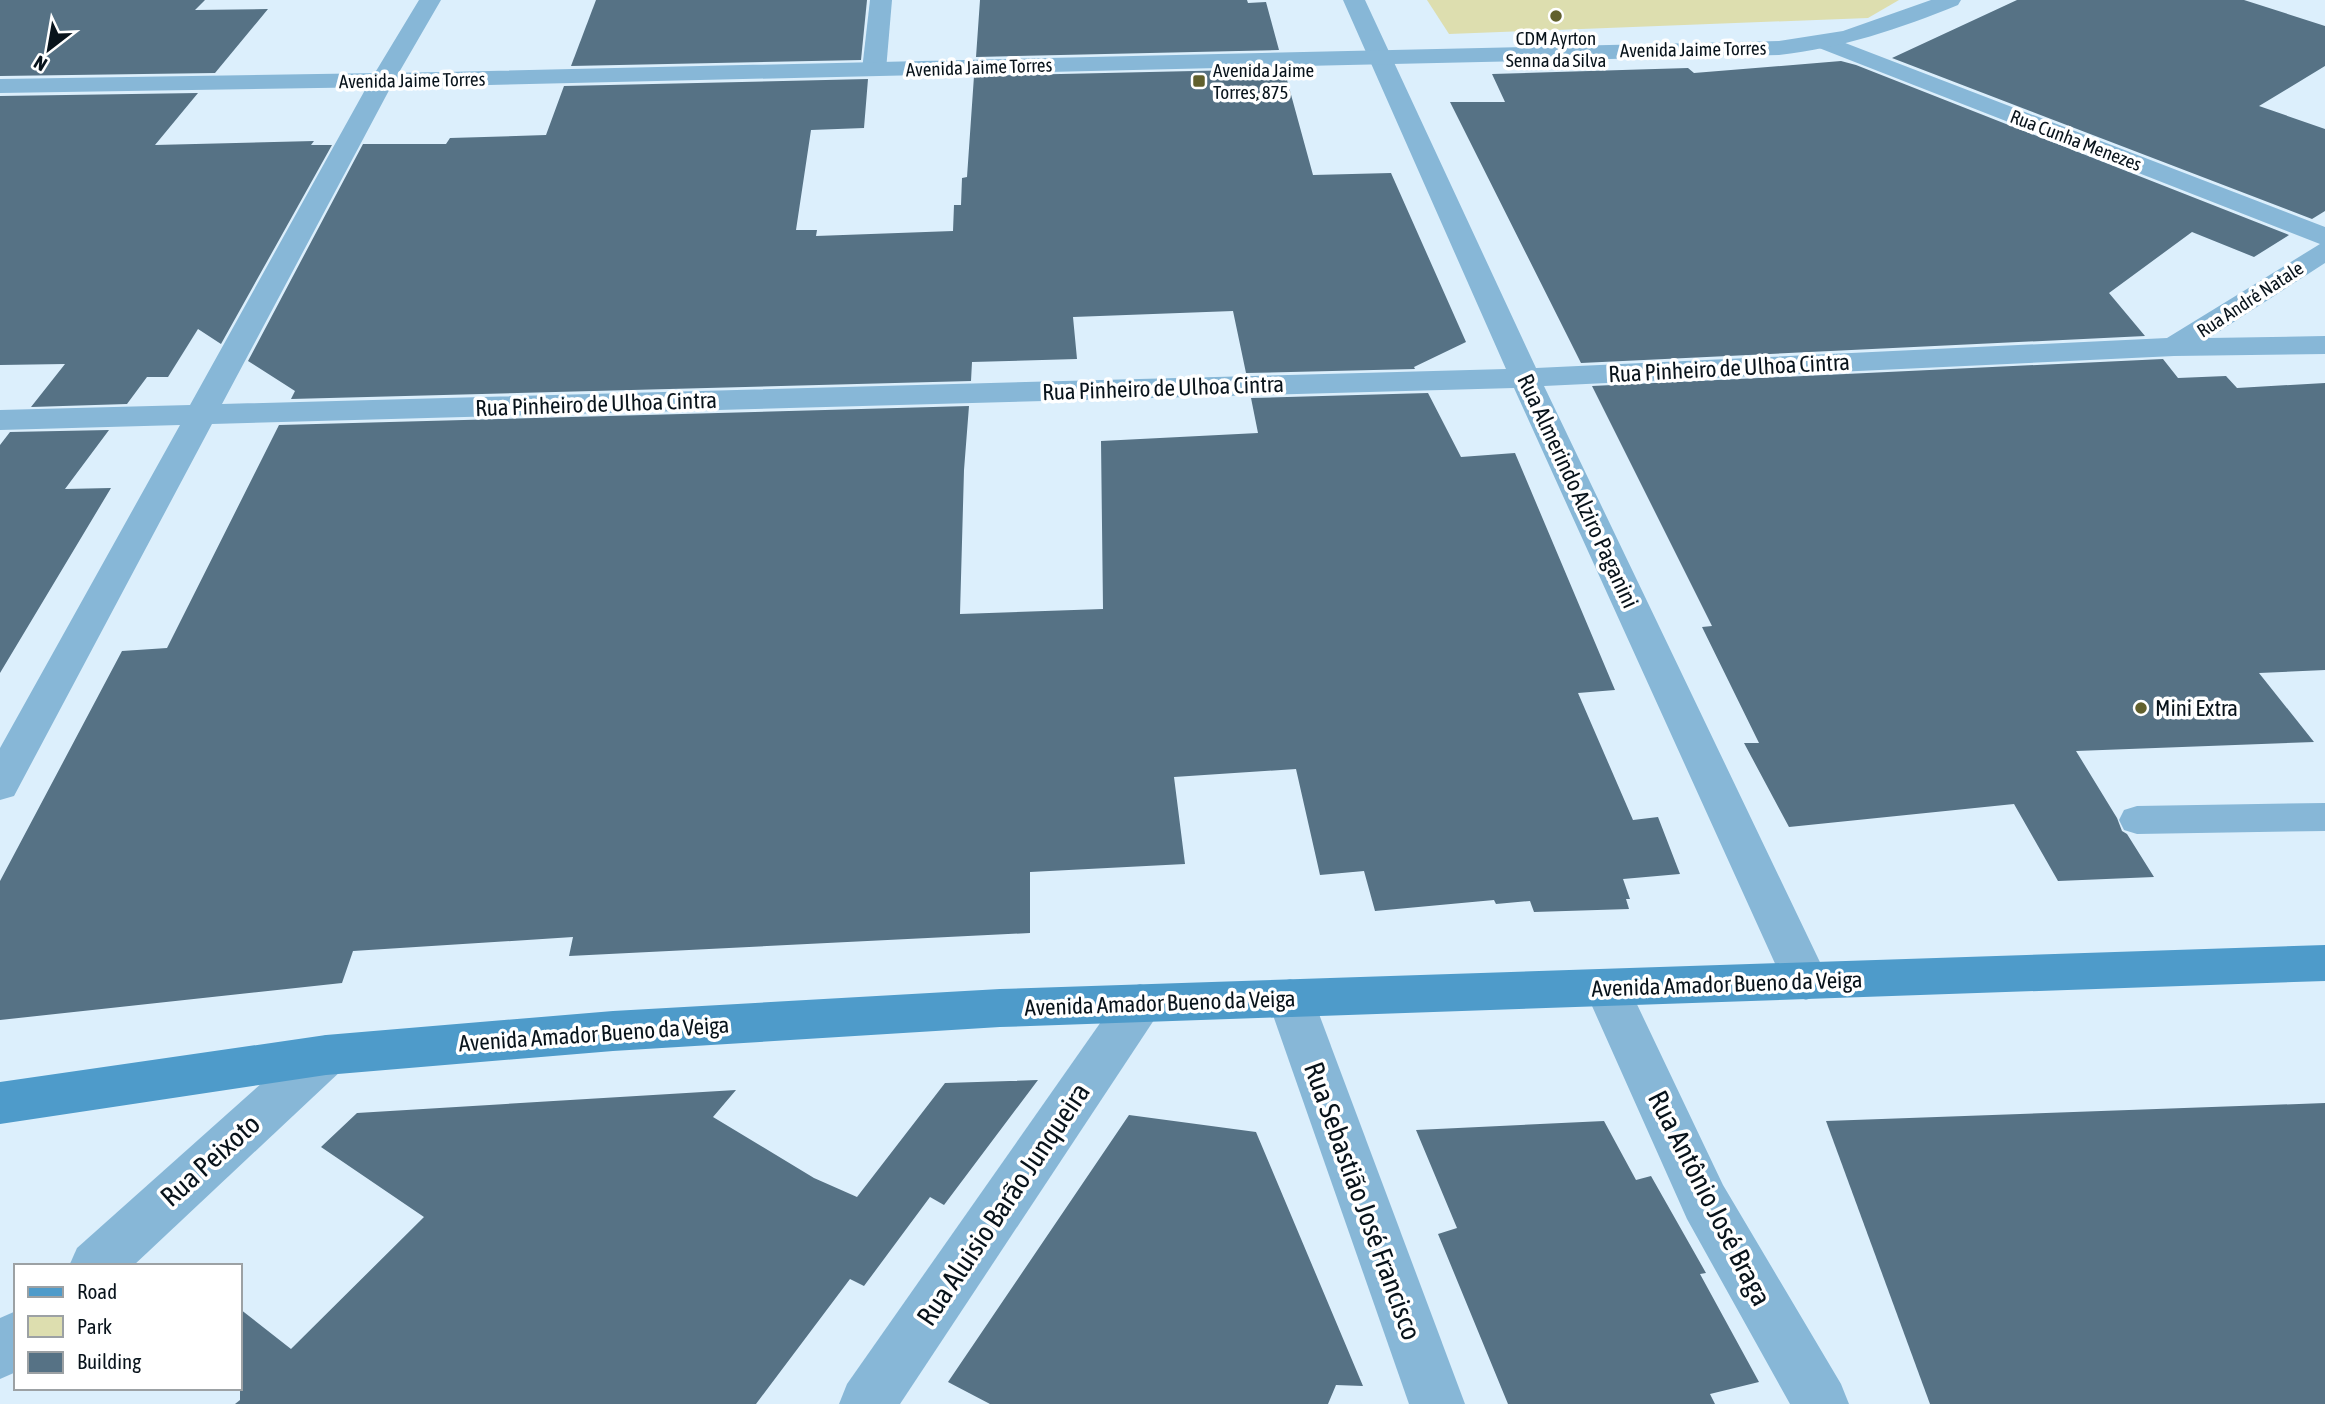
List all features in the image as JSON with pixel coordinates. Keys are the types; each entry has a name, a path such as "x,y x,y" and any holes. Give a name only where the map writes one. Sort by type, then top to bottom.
{"main road":[{"name":"Avenida Amador Bueno da Veiga","path":"0,1103 326,1055 613,1031 1000,1008 2325,963"}],"street":[{"path":"0,785 382,81 430,0"},
{"path":"874,70 881,0"},
{"name":"Rua Almerindo Alziro Paganini","path":"1354,0 1525,378 1806,981"},
{"name":"Avenida Jaime Torres","path":"0,86 382,81 1377,55 1779,48 1827,43 1885,27 1950,0"},
{"name":"Rua Cunha Menezes","path":"1827,43 2325,237"},
{"name":"Rua André Natale","path":"2174,348 2325,251"},
{"name":"Rua Pinheiro de Ulhoa Cintra","path":"0,420 1525,378 2174,348 2325,345"},
{"name":"Rua Antônio José Braga","path":"1606,988 1705,1202 1821,1404"},
{"name":"Rua Sebastião José Francisco","path":"1290,998 1437,1404"},
{"name":"Rua Aluisio Barão Junqueira","path":"867,1404 1140,1003"},
{"name":"Rua Peixoto","path":"97,1264 326,1055"},
{"path":"0,1352 14,1340"}],"lane":[{"path":"2137,820 2325,817"}],"green space":[{"path":"1427,0 1899,0 1868,18 1449,34"}],"building":[{"path":"0,0 205,0 195,10 268,9 215,73 0,76"},
{"path":"596,0 867,0 861,60 571,66"},
{"path":"980,0 1266,2 1279,50 976,57"},
{"path":"2017,0 2244,0 2325,26 2325,66 2259,106 2325,129 2325,211 2312,219 1892,58"},
{"path":"1841,61 2289,235 2254,257 2192,232 2109,293 2145,336 1581,363 1450,102 1505,102 1492,74 1688,68 1694,73"},
{"path":"1284,69 1313,175 1391,173 1466,342 1414,367 1415,369 1246,373 1233,311 1073,317 1077,359 972,362 971,381 291,399 295,391 248,361 363,144 446,144 450,138 546,135 564,86 868,79 864,128 811,130 796,230 817,230 816,236 953,231 954,205 961,205 962,178 967,177 974,76"},
{"path":"198,93 155,145 314,141 311,145 332,145 221,344 198,329 168,377 147,377 127,404 31,407 65,364 0,365 0,96"},
{"path":"2163,359 2178,378 2226,376 2237,388 2325,383 2325,670 2259,673 2314,742 2076,751 2117,818 2122,831 2127,834 2154,877 2058,881 2014,804 1789,827 1744,743 1759,743 1702,627 1712,626 1592,386"},
{"path":"1428,393 1461,457 1515,453 1615,690 1578,693 1633,820 1658,817 1680,874 1623,879 1630,899 1626,899 1629,909 1534,912 1530,901 1496,904 1494,900 1375,911 1364,871 1320,875 1296,769 1174,777 1185,864 1030,872 1030,933 569,956 573,937 353,951 342,983 0,1020 0,881 122,651 167,648 279,425 969,406 964,470 960,614 1103,609 1101,441 1258,433 1251,398"},
{"path":"109,430 65,489 111,488 0,673 0,445 10,432"},
{"path":"1038,1080 944,1205 930,1197 864,1286 850,1279 756,1404 235,1404 240,1400 242,1390 242,1311 291,1349 424,1217 321,1147 357,1113 736,1090 713,1117 814,1178 857,1197 945,1083"},
{"path":"2325,1103 2325,1404 1930,1404 1826,1121"},
{"path":"1129,1115 1256,1132 1363,1386 1336,1385 1328,1404 990,1404 948,1382"},
{"path":"1604,1121 1636,1180 1651,1176 1706,1273 1700,1274 1759,1382 1710,1394 1715,1404 1508,1404 1438,1234 1457,1228 1416,1130"}],"place":[{"name":"CDM Ayrton Senna da Silva","path":"1556,16"},
{"name":"Avenida Jaime Torres, 875","path":"1199,81"},
{"name":"Mini Extra","path":"2141,708"}]}
